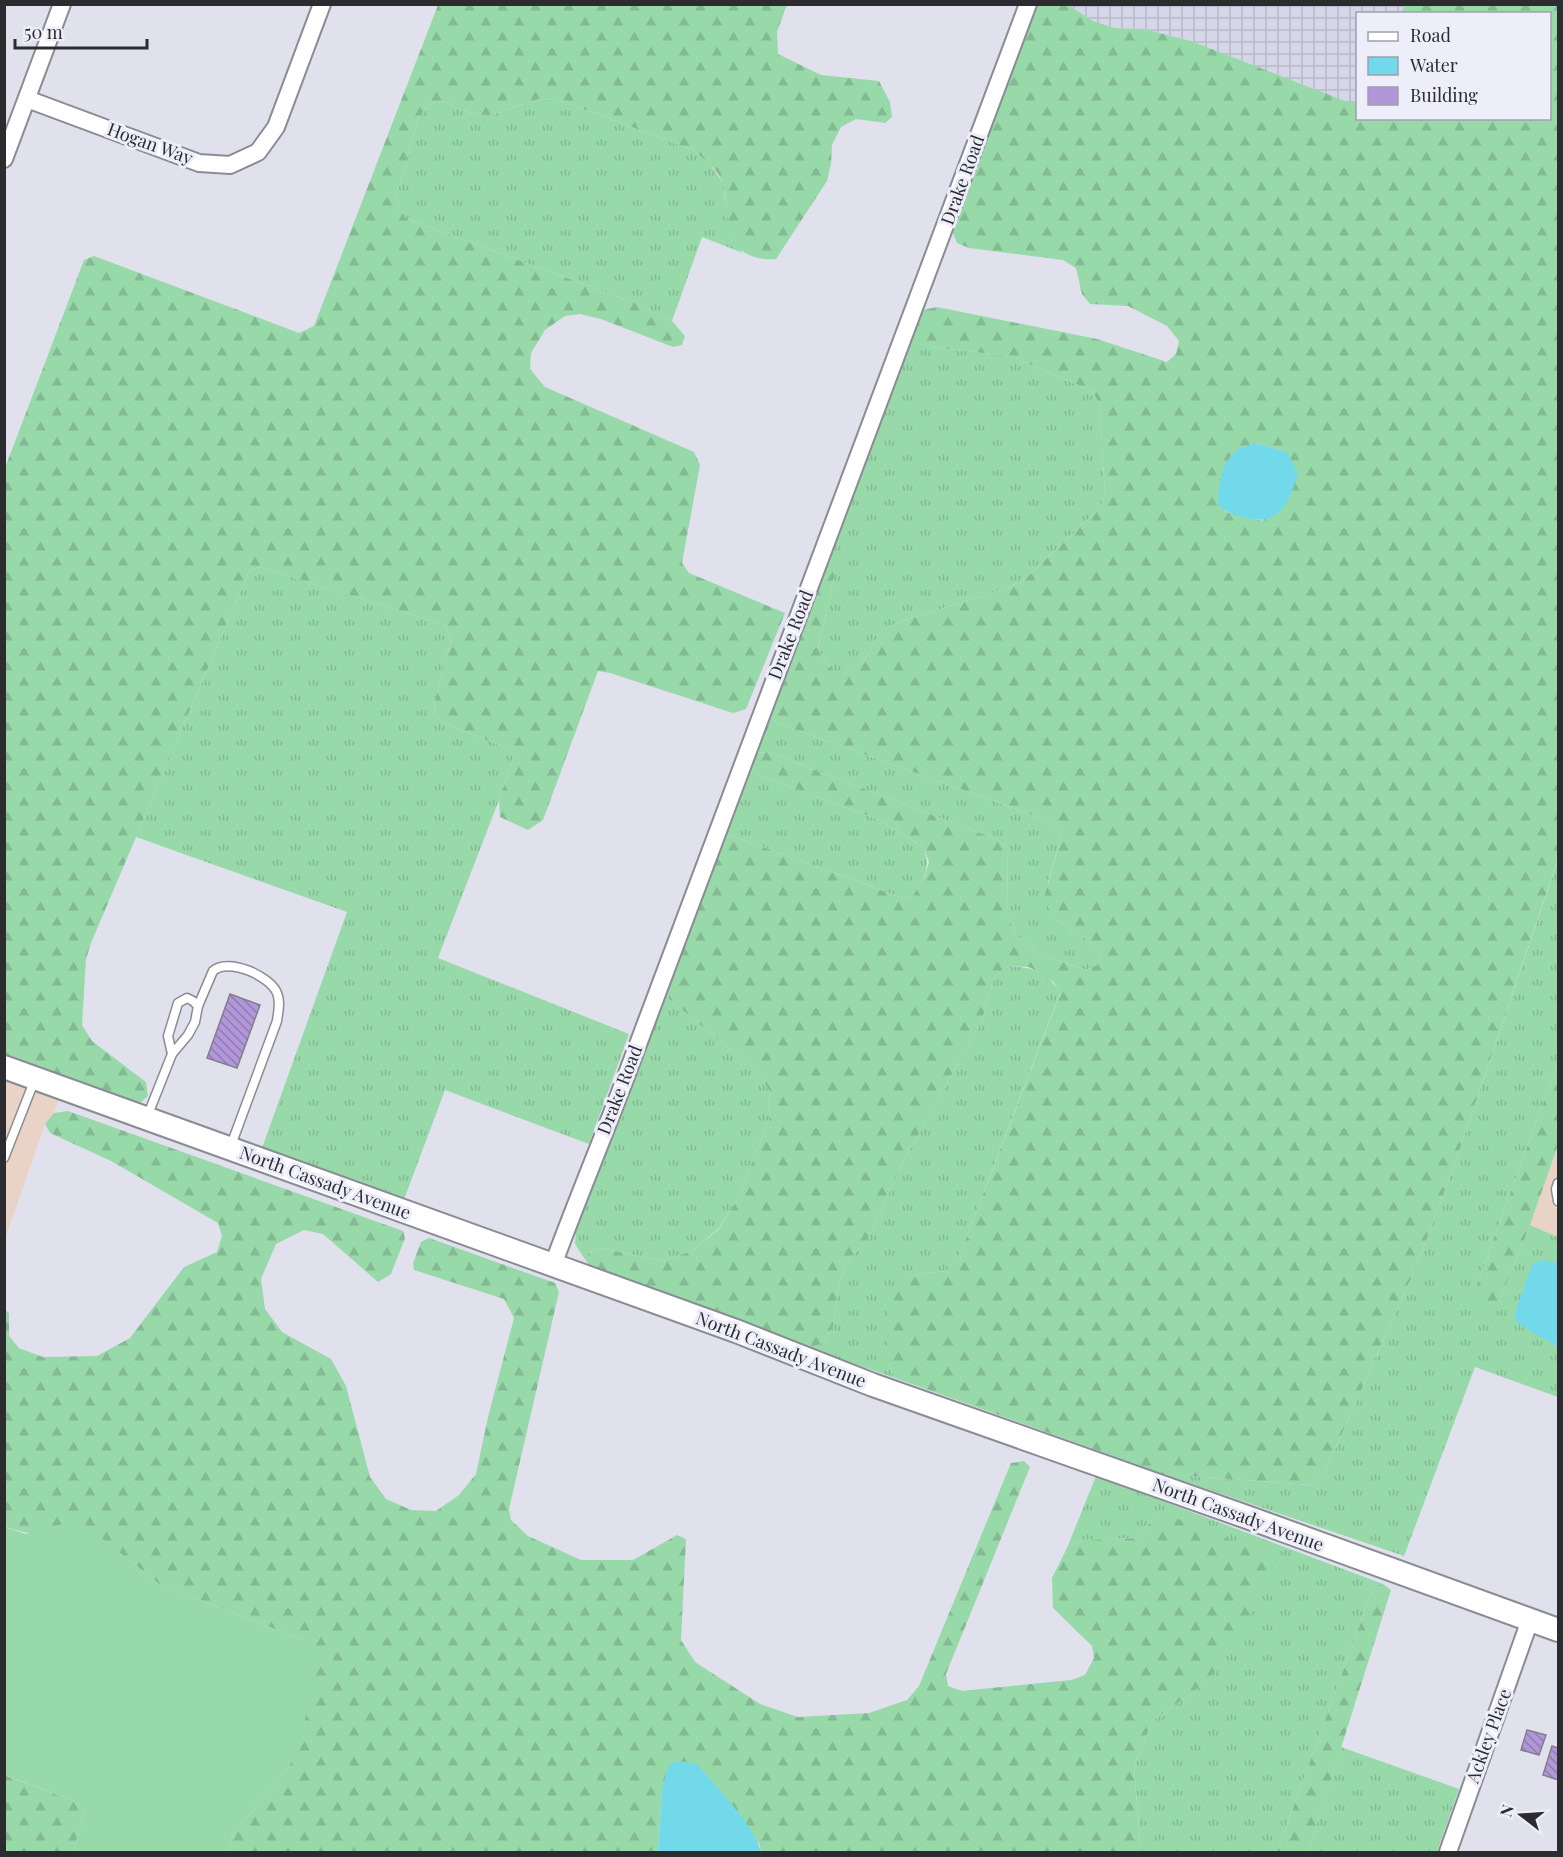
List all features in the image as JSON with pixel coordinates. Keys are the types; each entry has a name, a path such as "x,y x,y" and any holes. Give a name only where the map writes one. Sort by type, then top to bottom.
{"main road":[{"name":"North Cassady Avenue","path":"4,1067 736,1331 873,1385 1558,1630"}],"street":[{"path":"4,159 62,4"},
{"name":"Hogan Way","path":"27,99 199,163 230,165 258,152 276,127 322,4"},
{"name":"Drake Road","path":"553,1265 745,754 834,526 1028,4"},
{"name":"Ackley Place","path":"1448,1852 1530,1620"}],"lane":[{"path":"146,1118 172,1054 188,1035 195,1022 198,1006 213,971 218,967 232,965 266,979 273,986 279,1001 277,1021 230,1149"},
{"path":"172,1054 168,1036 177,1003 187,998 193,1000 198,1006"},
{"path":"4,1158 35,1078"},
{"path":"1558,1183 1556,1189 1558,1201"}],"shaded area":[{"path":"1068,5 1405,5 1402,12 1356,12 1356,102 1351,104 1191,41 1144,29 1115,28 1093,21"},
{"path":"5,1054 66,1076 54,1113 45,1124 5,1239"},
{"path":"1558,1145 1558,1237 1530,1225"}],"green space":[{"path":"438,5 789,5 786,7 777,32 778,54 821,75 879,81 890,102 892,117 885,123 856,119 841,127 832,145 827,181 776,259 762,259 749,255 734,242 729,229 725,190 721,179 711,165 693,150 559,100 539,99 488,116 463,111 443,101 430,103 418,119 396,197 400,210 407,219 635,303 672,321 685,336 682,345 673,347 601,319 580,314 565,316 545,330 531,353 530,369 545,387 694,452 700,465 682,563 689,573 785,613 746,709 733,713 598,671 543,820 528,830 500,817 499,800 513,758 509,749 446,724 435,716 434,704 451,640 445,625 259,567 249,571 86,959 82,1025 92,1041 146,1082 148,1096 140,1103 5,1054 5,468 84,260 94,256 299,333 314,326"},
{"path":"1035,5 1068,5 1093,21 1115,28 1144,29 1191,41 1350,103 1356,101 1356,120 1551,120 1551,12 1402,12 1405,5 1558,5 1558,859 1454,1166 1419,1260 1324,1474 1311,1485 1163,1474 895,1378 888,1363 888,1305 891,1294 912,1275 946,1271 960,1254 1060,994 1054,982 1029,967 1008,966 994,977 982,1020 901,1166 868,1239 849,1259 839,1283 833,1327 825,1341 811,1349 593,1270 586,1261 588,1253 600,1248 663,1261 692,1251 719,1229 737,1200 769,1120 770,1092 757,1071 669,999 668,985 719,844 730,835 902,898 912,897 925,876 929,862 924,848 880,820 758,775 750,765 754,753 768,752 998,840 1008,848 1007,914 1015,934 1042,955 1086,970 1097,965 1102,957 1097,947 1052,916 1044,898 1061,838 1057,829 1046,820 775,722 769,712 822,570 832,560 835,573 818,649 834,673 845,673 863,662 882,630 908,619 1008,588 1026,578 1101,507 1105,494 1099,403 1092,391 1010,356 929,347 913,342 914,326 923,310 937,307 1097,339 1167,362 1176,354 1179,341 1167,326 1128,306 1090,304 1082,294 1076,268 1063,260 969,248 957,243 951,229","holes":["1256,443 1287,452 1263,521 1226,512"]},
{"path":"539,99 559,100 693,150 710,164 723,183 731,235 743,253 702,237 672,321 635,303 407,219 400,210 396,197 418,119 430,103 443,101 463,111 488,116"},
{"path":"914,326 914,342 929,347 1010,356 1092,391 1099,403 1105,494 1101,507 1026,578 1008,588 908,619 882,630 863,662 845,673 834,673 818,649 835,573 831,561 822,570"},
{"path":"259,567 445,625 451,640 434,704 435,716 446,724 509,749 513,758 438,958 629,1034 589,1144 445,1090 403,1202 262,1148 347,912 136,837 249,571"},
{"path":"769,712 775,722 1046,820 1057,829 1061,838 1048,882 1052,916 1097,947 1102,957 1097,965 1086,970 1042,955 1015,934 1007,914 1008,848 998,840 768,752 754,753"},
{"path":"750,765 758,775 880,820 924,848 927,862 925,874 912,897 902,898 730,835 719,844"},
{"path":"1558,860 1558,1062 1476,1287 1499,1302 1530,1225 1558,1237 1558,1397 1475,1367 1404,1556 1163,1474 1311,1485 1324,1474 1419,1260 1454,1166"},
{"path":"1008,966 1024,968 1045,975 1060,993 960,1254 946,1271 912,1275 888,1305 888,1363 895,1378 811,1349 825,1341 833,1327 839,1283 849,1259 868,1239 901,1166 982,1020 994,977"},
{"path":"668,985 669,999 757,1071 770,1092 769,1120 737,1200 719,1228 692,1251 663,1261 600,1248 588,1253 586,1261 575,1244 576,1228"},
{"path":"1558,1062 1558,1145 1530,1225 1499,1302 1490,1306 1477,1300 1476,1287"},
{"path":"68,1111 403,1231 405,1238 391,1274 378,1282 323,1234 304,1230 276,1244 261,1279 265,1309 282,1332 331,1359 346,1386 370,1477 386,1499 411,1510 436,1511 459,1495 476,1474 488,1417 514,1318 504,1299 414,1270 413,1263 421,1242 429,1238 555,1283 559,1292 509,1509 511,1520 528,1536 581,1560 633,1560 677,1535 686,1539 681,1640 695,1662 760,1704 798,1717 869,1713 907,1700 919,1686 1011,1463 1024,1461 1030,1467 946,1674 948,1686 962,1691 1071,1680 1085,1675 1094,1658 1092,1646 1053,1608 1052,1578 1067,1548 1081,1540 1138,1538 1153,1518 1166,1514 1271,1556 1272,1569 1240,1633 1206,1683 1152,1721 1134,1767 1141,1852 761,1852 759,1843 662,1788 658,1852 228,1852 233,1834 290,1765 303,1640 159,1584 129,1560 5,1527 4,1309 9,1313 9,1336 19,1348 43,1357 97,1356 130,1338 184,1267 217,1252 222,1236 218,1223 111,1161 50,1133 45,1124 54,1113"},
{"path":"1096,1476 1383,1584 1374,1586 1277,1852 1141,1852 1134,1767 1152,1721 1206,1683 1153,1518 1138,1538 1081,1540 1067,1548"},
{"path":"70,1522 89,1528 159,1584 303,1640 314,1668 301,1742 290,1765 233,1834 228,1852 73,1852 85,1811 74,1801 5,1775 5,1527 26,1534"},
{"path":"1383,1584 1391,1590 1308,1852 1277,1852 1374,1586"},
{"path":"1341,1747 1459,1789 1437,1852 1308,1852"},
{"path":"4,1775 74,1801 85,1811 73,1852 5,1852"}],"water":[{"path":"1256,443 1287,452 1298,473 1286,503 1274,516 1266,519 1236,515 1218,505 1220,481 1229,458 1241,448"},
{"path":"1543,1260 1558,1263 1558,1347 1517,1323 1515,1313 1532,1265"},
{"path":"678,1761 697,1764 743,1819 758,1842 761,1852 658,1852 662,1788 669,1765"}],"building":[{"path":"230,994 260,1005 237,1068 207,1058"},
{"path":"1527,1730 1546,1735 1539,1755 1521,1750"},
{"path":"1552,1746 1558,1748 1558,1780 1543,1775"}]}
